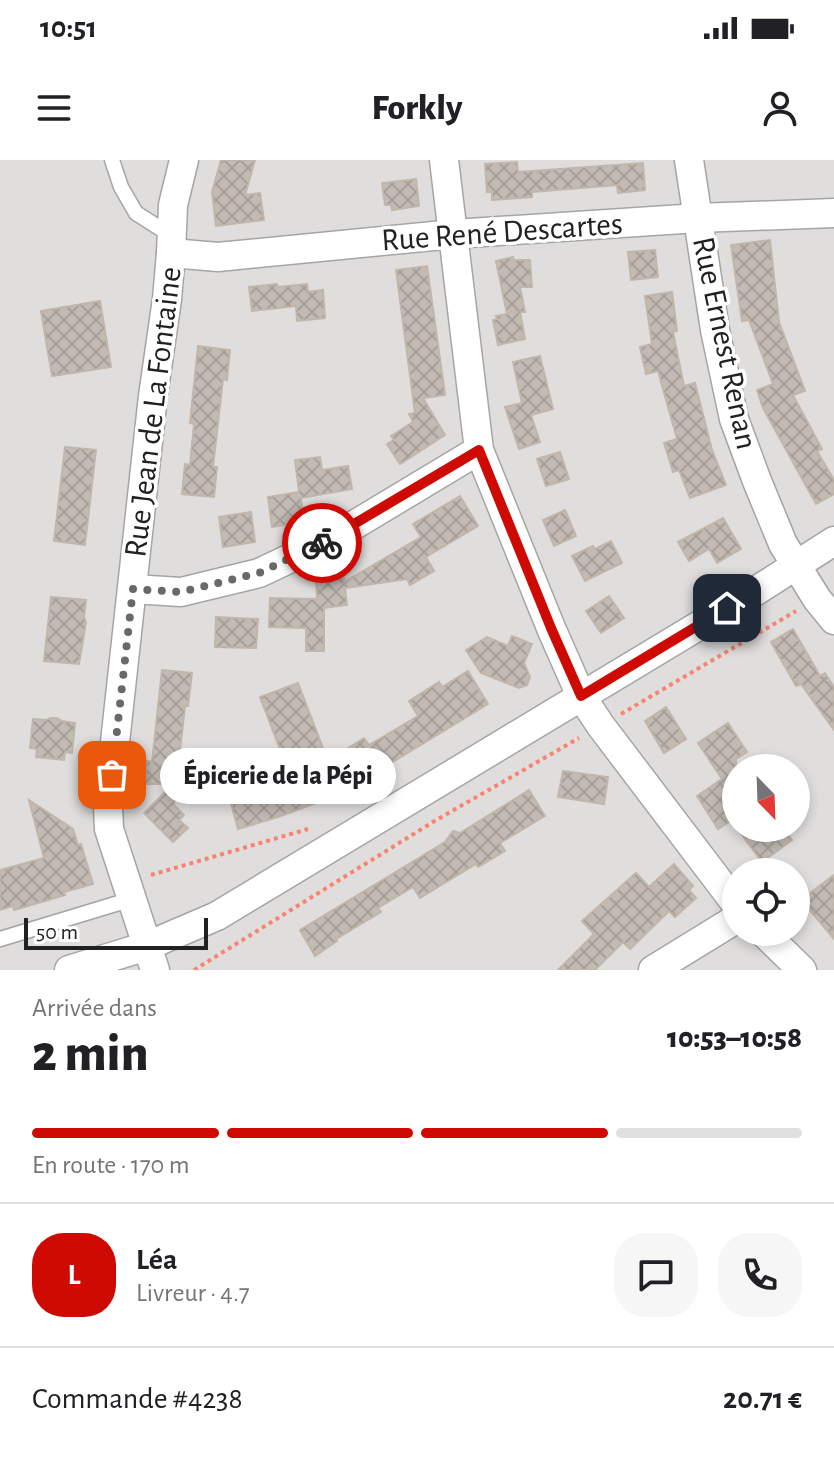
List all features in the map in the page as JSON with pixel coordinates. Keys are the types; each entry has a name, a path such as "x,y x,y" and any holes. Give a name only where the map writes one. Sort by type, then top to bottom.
{"street":[{"name":"Rue Jean de La Fontaine","path":"151,958 109,829 108,806 172,245 173,205 184,160"},
{"path":"444,160 479,450 581,696 722,886"},
{"name":"Rue Ernest Renan","path":"689,160 715,330 734,419 783,544 825,610"},
{"name":"Rue René Descartes","path":"172,245 218,257 454,234 698,218 834,213"},
{"path":"133,589 181,592 259,573 331,539 479,450"},
{"path":"69,970 151,958 834,541"},
{"path":"653,970 722,928"},
{"path":"777,946 802,970"}],"lane":[{"path":"112,160 121,187 136,213 172,245"},
{"path":"0,939 129,891"}],"path":[{"path":"194,970 433,822 601,726 825,610"},
{"path":"129,891 320,825"}],"shaded area":[{"path":"0,160 834,160 834,970 0,970"}],"building":[{"path":"221,160 255,160 245,195 260,193 264,220 216,226 212,192"},
{"path":"517,162 518,172 643,163 645,190 618,193 617,185 532,192 532,197 492,200 492,192 487,192 485,164"},
{"path":"416,179 419,206 392,210 391,205 385,205 382,183"},
{"path":"770,240 779,322 805,391 793,395 822,449 817,451 834,480 834,494 816,504 763,408 757,390 773,384 749,320 742,321 731,245"},
{"path":"655,250 658,277 631,280 628,252"},
{"path":"513,257 514,260 530,260 532,287 520,287 525,312 520,312 525,339 498,345 493,320 497,319 496,316 507,314 496,261"},
{"path":"427,266 445,395 423,398 445,435 400,464 387,444 394,440 391,436 413,422 409,414 415,413 396,270"},
{"path":"277,284 278,287 307,284 308,292 323,290 325,318 297,321 296,306 252,311 249,287"},
{"path":"672,292 677,331 673,332 684,386 695,383 712,450 726,485 690,498 679,470 673,472 664,443 677,439 658,371 646,374 640,347 652,344 645,296"},
{"path":"100,301 111,367 52,376 41,311"},
{"path":"198,346 230,350 227,380 223,379 213,467 217,467 214,497 182,494 185,464 190,465 194,424 190,423"},
{"path":"540,356 553,409 531,415 540,442 519,449 505,407 522,403 513,362"},
{"path":"65,447 96,450 85,545 54,541"},
{"path":"560,452 569,479 546,486 537,459"},
{"path":"320,457 322,470 348,466 352,489 301,498 304,522 272,527 268,497 299,492 295,460"},
{"path":"460,496 478,526 426,557 434,571 410,585 407,579 345,588 347,605 324,608 324,651 306,651 306,628 269,627 270,598 317,599 316,581 344,578 344,582 421,537 413,524"},
{"path":"565,510 576,536 554,546 543,520"},
{"path":"251,512 255,542 223,547 219,517"},
{"path":"723,518 741,549 717,563 709,549 689,561 678,542"},
{"path":"611,541 622,563 585,581 572,556"},
{"path":"609,596 624,618 601,633 586,611"},
{"path":"51,597 86,600 79,664 44,661"},
{"path":"216,617 258,619 256,648 215,647"},
{"path":"793,629 820,676 825,673 834,687 834,730 801,684 796,686 771,642"},
{"path":"512,636 532,644 524,663 530,677 527,685 519,688 481,673 466,650 487,637 508,646"},
{"path":"162,670 192,673 188,706 185,706 174,805 184,815 179,820 188,828 173,842 144,813 173,784 145,784 147,761 152,762"},
{"path":"468,671 488,704 340,794 238,829 228,793 255,785 253,776 286,765 260,697 298,683 328,761 364,738 369,745 418,716 409,701 439,682 442,687"},
{"path":"666,707 686,739 664,753 645,721"},
{"path":"51,718 75,723 72,753 65,752 64,760 36,757 37,749 30,748 33,719"},
{"path":"728,723 747,752 722,754 722,779 698,743"},
{"path":"563,771 608,777 604,804 558,797"},
{"path":"722,779 722,826 718,829 697,796"},
{"path":"529,790 545,816 500,843 505,851 478,867 476,864 420,898 413,887 378,908 381,912 336,939 315,956 300,930 445,842 453,831 460,833"},
{"path":"29,800 73,829 93,884 14,910 13,906 0,910 0,870 44,858"},
{"path":"747,842 789,842 767,858 759,858"},
{"path":"674,864 693,886 689,890 696,898 675,917 669,911 630,949 623,942 595,970 558,970 594,934 582,921 636,873 649,887"},
{"path":"834,875 834,939 810,911 810,893"}],"way so far":[{"path":"112,775 133,589 181,592 259,573 322,543"}],"place":[{"name":"Épicerie de la Pépi","path":"112,775"}],"route":[{"path":"322,543 479,450 581,696 727,608"}]}
